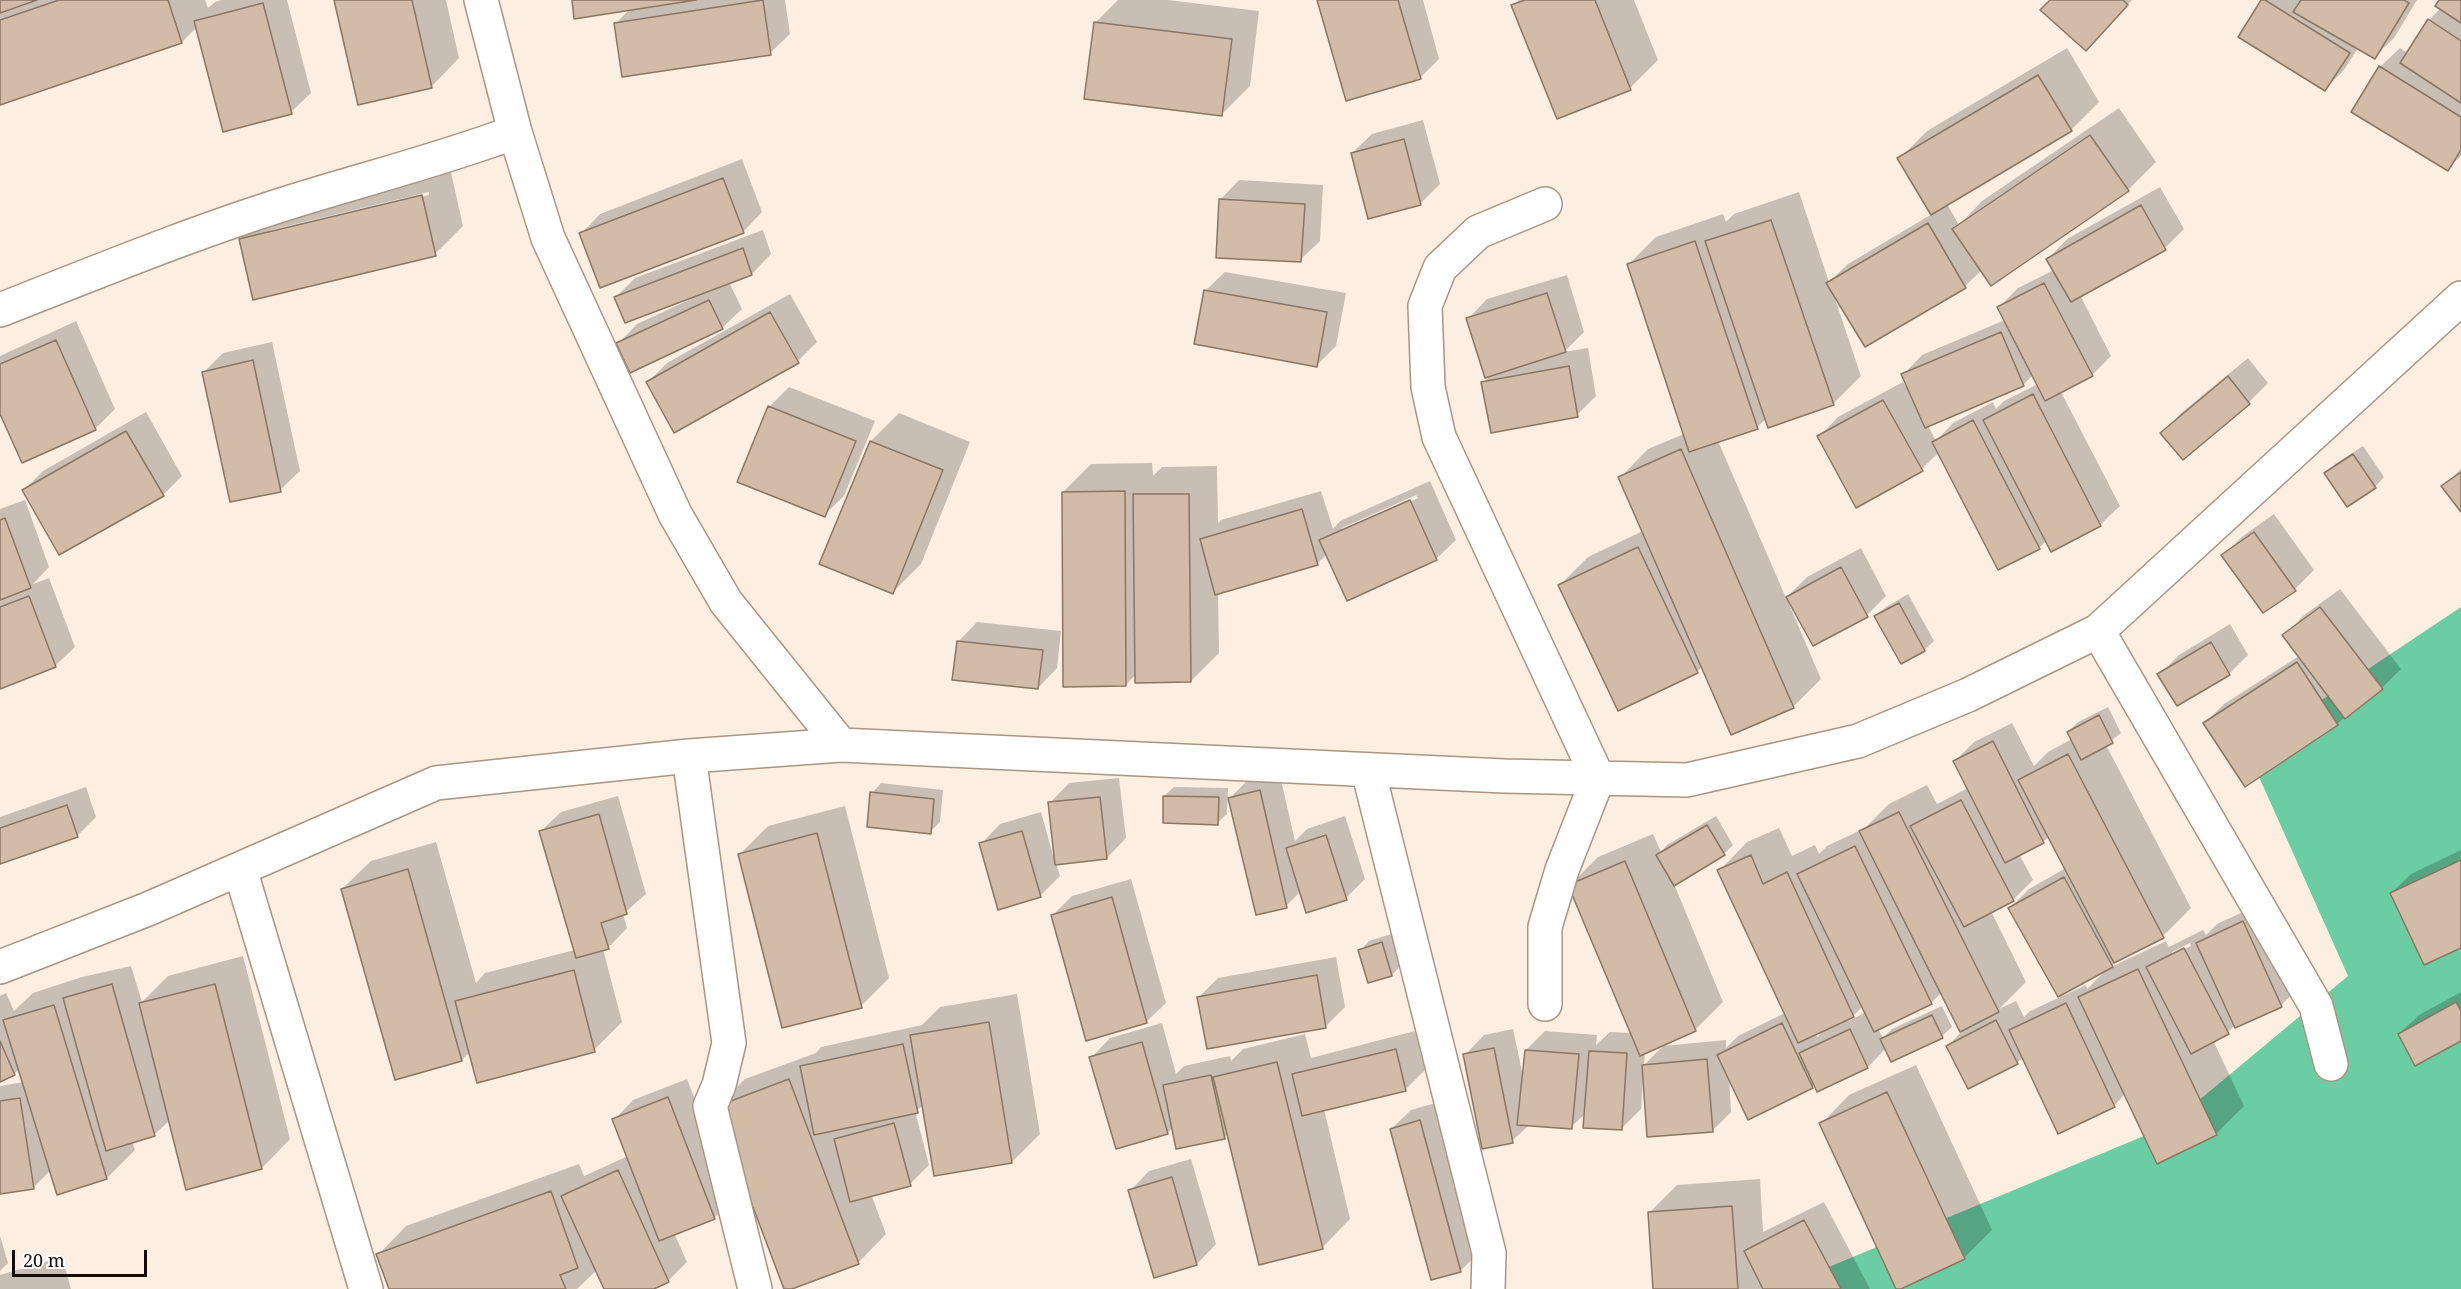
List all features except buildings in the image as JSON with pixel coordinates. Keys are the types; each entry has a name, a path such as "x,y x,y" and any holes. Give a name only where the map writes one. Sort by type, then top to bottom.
{"street":[{"path":"481,0 515,132 548,238 675,514 726,602 841,745"},
{"path":"0,310 196,233 466,150 515,132"},
{"path":"1545,204 1478,232 1440,268 1425,306 1428,387 1439,437 1598,778 1562,870 1545,927 1545,1004"},
{"path":"0,967 148,909 436,783 689,756 841,745 1504,776 1687,780 1858,741 1968,695 2098,631 2461,298"},
{"path":"2098,631 2316,1006 2331,1064"},
{"path":"689,756 729,1043 719,1085 710,1106 755,1289"},
{"path":"1368,770 1489,1253 1488,1289"},
{"path":"240,869 366,1289"}],"green space":[{"path":"2461,607 2461,1289 1781,1289 1783,1286 2168,1126 2348,976 2247,750"}]}
